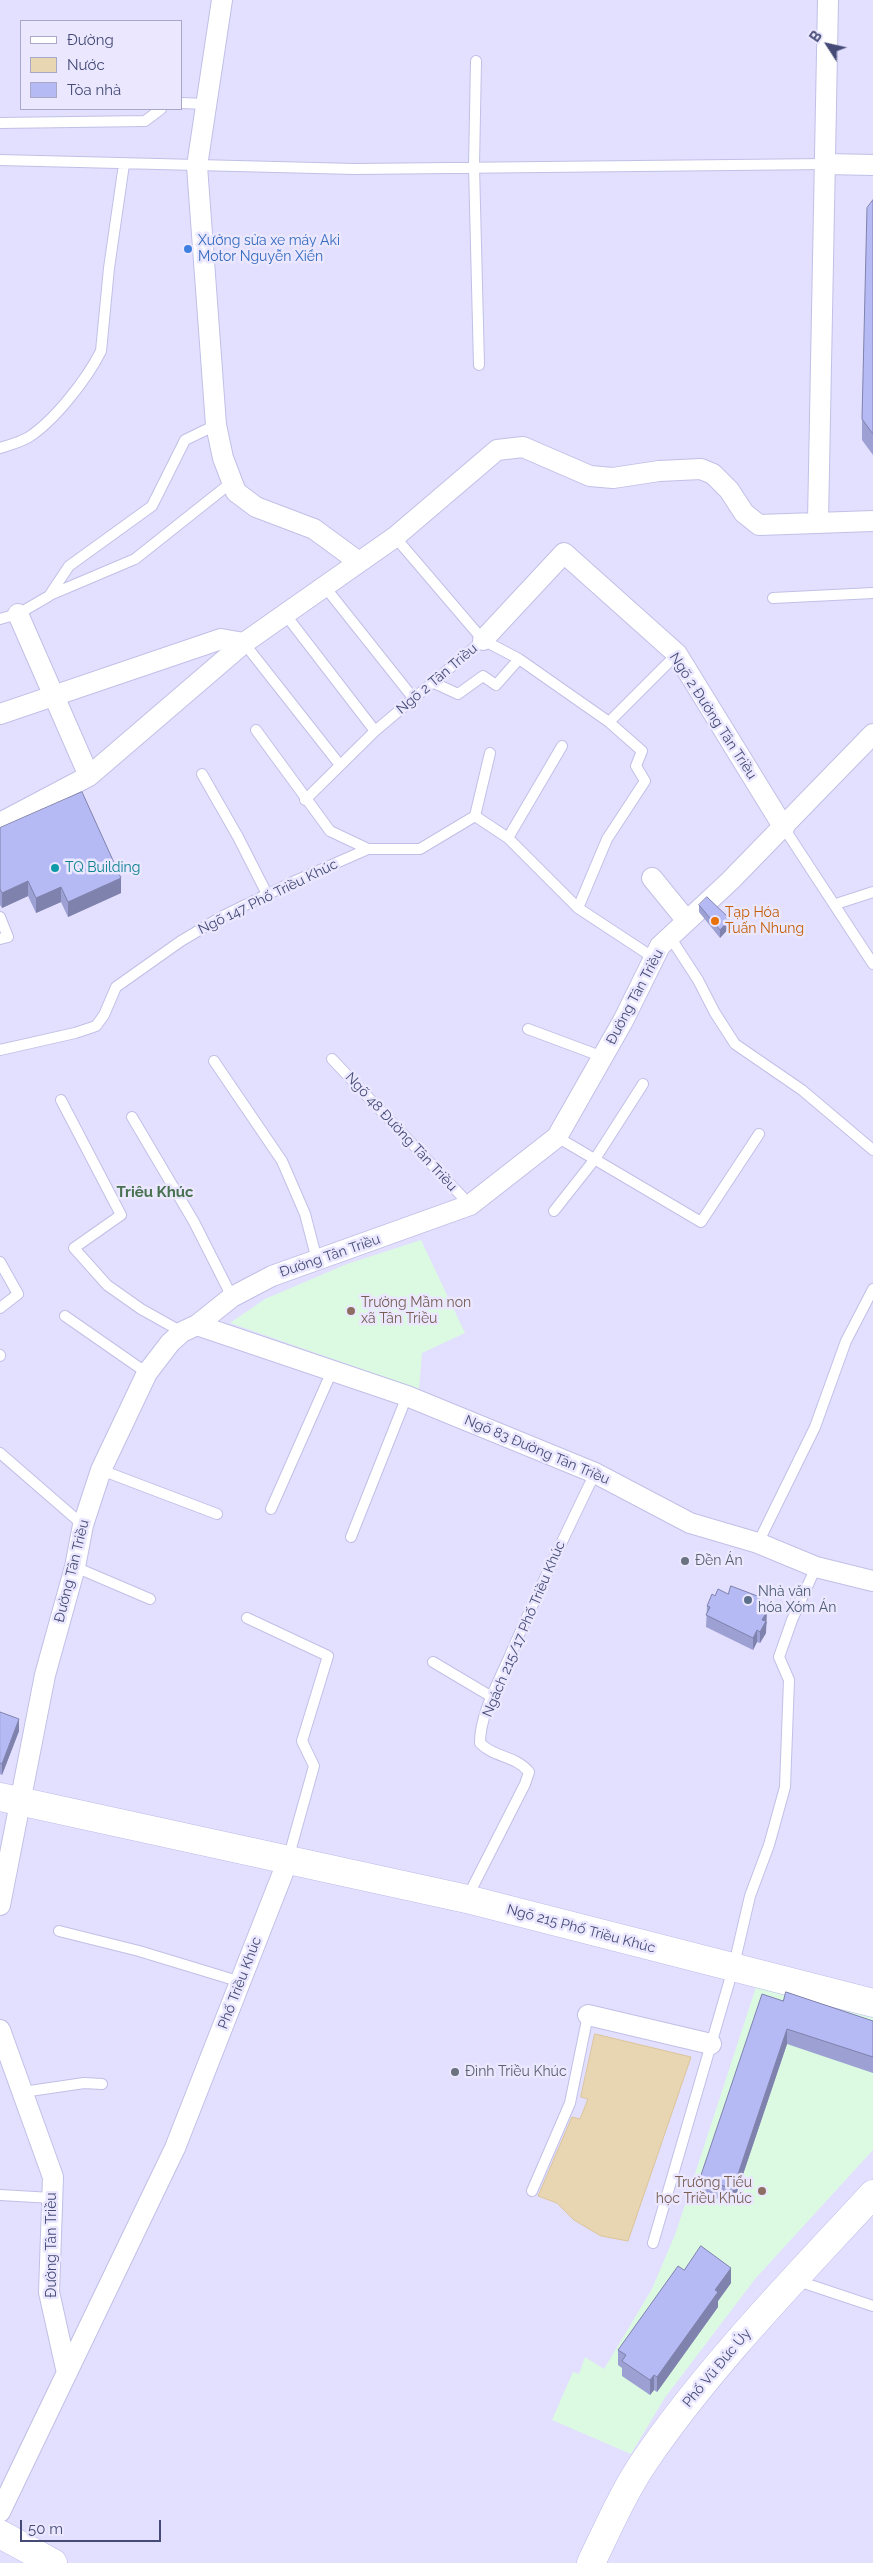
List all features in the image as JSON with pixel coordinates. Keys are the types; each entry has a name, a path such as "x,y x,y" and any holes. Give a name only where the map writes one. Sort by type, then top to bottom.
{"street":[{"path":"222,0 196,166 216,426 223,458 236,492 256,507 314,529 358,562"},
{"path":"818,521 827,164 828,0"},
{"path":"827,164 873,165"},
{"path":"0,823 89,776 244,643 395,537 497,450 523,446 590,476 613,478 659,470 701,469 713,474 728,490 744,513 759,525 873,520"},
{"name":"Ngõ 2 Tân Triều","path":"483,640 564,553"},
{"name":"Ngõ 2 Đường Tân Triều","path":"564,553 677,654 784,828"},
{"path":"9,616 55,695 89,776"},
{"path":"0,714 222,639 244,643"},
{"name":"Đường Tân Triều","path":"0,1906 10,1799 75,1567 83,1525 101,1470 147,1373 170,1343 232,1297 272,1276 470,1205 557,1137 603,1057 660,946 784,828 873,734"},
{"path":"652,878 687,921"},
{"name":"Ngõ 83 Đường Tân Triều","path":"190,1328 408,1396 595,1473 690,1523 758,1543 816,1567 873,1581"},
{"path":"10,1799 288,1860"},
{"name":"Ngõ 215 Phố Triều Khúc","path":"288,1860 467,1899 873,2003"},
{"name":"Phố Triều Khúc","path":"67,2373 175,2148 288,1860"},
{"path":"588,2015 711,2044"},
{"name":"Đường Tân Triều","path":"0,2030 52,2177 49,2292 67,2373"},
{"name":"Phố Vũ Đức Úy","path":"591,2563 645,2461 702,2384 873,2194"},
{"path":"0,2512 67,2373"},
{"path":"0,2534 53,2563"}],"lane":[{"path":"476,61 474,166 479,365"},
{"path":"182,102 206,104"},
{"path":"0,123 144,121 160,110"},
{"path":"0,160 355,169 474,166 827,164"},
{"path":"0,448 28,438 42,427 60,408 102,351 109,268 124,164"},
{"path":"49,596 69,566 152,506 186,440 216,426"},
{"path":"9,616 49,596 135,559 232,482"},
{"path":"395,537 483,640 520,659 609,722 642,751 636,766 645,781 607,839 578,908"},
{"path":"325,587 414,699"},
{"path":"773,598 873,593"},
{"path":"285,614 375,731"},
{"name":"Ngõ 2 Tân Triều","path":"305,800 375,731 483,640"},
{"path":"244,643 340,765"},
{"path":"609,722 677,654"},
{"path":"432,682 458,694 483,676 496,685 520,659"},
{"path":"256,730 305,800 330,831 368,849 420,849 475,816 490,753"},
{"path":"508,838 562,746"},
{"path":"202,774 238,837 267,894"},
{"path":"475,816 508,838 578,908 654,958"},
{"path":"784,828 836,904 873,964"},
{"name":"Ngõ 147 Phố Triều Khúc","path":"0,1050 75,1034 96,1026 106,1010 113,991 125,980 180,941 223,916 267,894 368,849"},
{"path":"836,904 873,892"},
{"path":"0,918 8,937 0,939"},
{"path":"670,937 698,980 714,1013 735,1044 802,1090 873,1150"},
{"path":"528,1029 603,1057"},
{"name":"Ngõ 48 Đường Tân Triều","path":"332,1058 470,1205"},
{"path":"214,1061 282,1160 306,1214 317,1260"},
{"path":"554,1211 595,1160 643,1084"},
{"path":"61,1100 121,1215 74,1248 107,1285 141,1309 190,1328"},
{"path":"132,1117 194,1222 232,1297"},
{"path":"557,1137 701,1222 759,1134"},
{"path":"0,1262 18,1294 0,1308"},
{"path":"758,1543 815,1427 846,1341 873,1289"},
{"path":"65,1316 147,1373"},
{"path":"271,1509 332,1371"},
{"path":"351,1537 408,1396"},
{"path":"0,1454 83,1525"},
{"path":"101,1470 217,1514"},
{"name":"Ngách 215/17 Phố Triều Khúc","path":"467,1899 525,1784 529,1772 513,1758 493,1754 480,1743 480,1733 492,1697 541,1584 595,1473"},
{"path":"75,1567 150,1599"},
{"path":"653,2243 733,1968 750,1896 769,1845 785,1786 789,1680 779,1657 816,1567"},
{"path":"247,1618 328,1656 302,1741 314,1766 288,1860"},
{"path":"433,1662 492,1697"},
{"path":"58,1931 140,1951 241,1982"},
{"path":"532,2191 570,2103 588,2015"},
{"path":"23,2092 61,2086 102,2084"},
{"path":"0,2195 52,2198"},
{"path":"794,2280 873,2306"}],"shaded area":[{"name":"Trường Mầm non xã Tân Triều","path":"421,1240 465,1333 422,1353 419,1389 230,1323 265,1299 347,1264"},
{"name":"Trường Tiểu học Triều Khúc","path":"757,1984 873,2018 873,2150 755,2279 664,2399 631,2454 552,2420 573,2372 579,2374 585,2357 604,2369 652,2289 676,2232"}],"water":[{"path":"595,2034 691,2057 628,2241 601,2236 574,2220 557,2203 538,2196 572,2117 580,2119 588,2099 581,2097"}],"building":[{"path":"873,200 873,434 862,419 867,208"},
{"name":"TQ Building","path":"82,792 121,878 68,902 61,887 36,898 28,881 2,893 0,889 0,828"},
{"path":"707,897 730,919 720,930 699,905"},
{"path":"731,1586 760,1597 757,1606 767,1611 762,1620 766,1621 760,1632 757,1630 753,1638 706,1615 710,1607 707,1606 712,1594 715,1596 718,1589 728,1594"},
{"path":"0,1712 19,1719 2,1764 0,1763"},
{"path":"786,1992 873,2021 873,2057 787,2029 733,2189 700,2178 762,1994 783,2001"},
{"path":"701,2246 731,2268 715,2290 718,2292 657,2377 654,2375 650,2380 622,2361 626,2355 618,2350 678,2266 684,2270"}],"place":[{"name":"Xưởng sửa xe máy Aki Motor Nguyễn Xiển","path":"188,249"},
{"name":"TQ Building","path":"55,868"},
{"name":"Tạp Hóa Tuấn Nhung","path":"715,921"},
{"name":"Trường Mầm non xã Tân Triều","path":"351,1311"},
{"name":"Đền Án","path":"685,1561"},
{"name":"Nhà văn hóa Xóm Án","path":"748,1600"},
{"name":"Đình Triều Khúc","path":"455,2072"},
{"name":"Trường Tiểu học Triều Khúc","path":"762,2191"}],"district":[{"name":"Triêu Khúc","path":"155,1192"}]}
